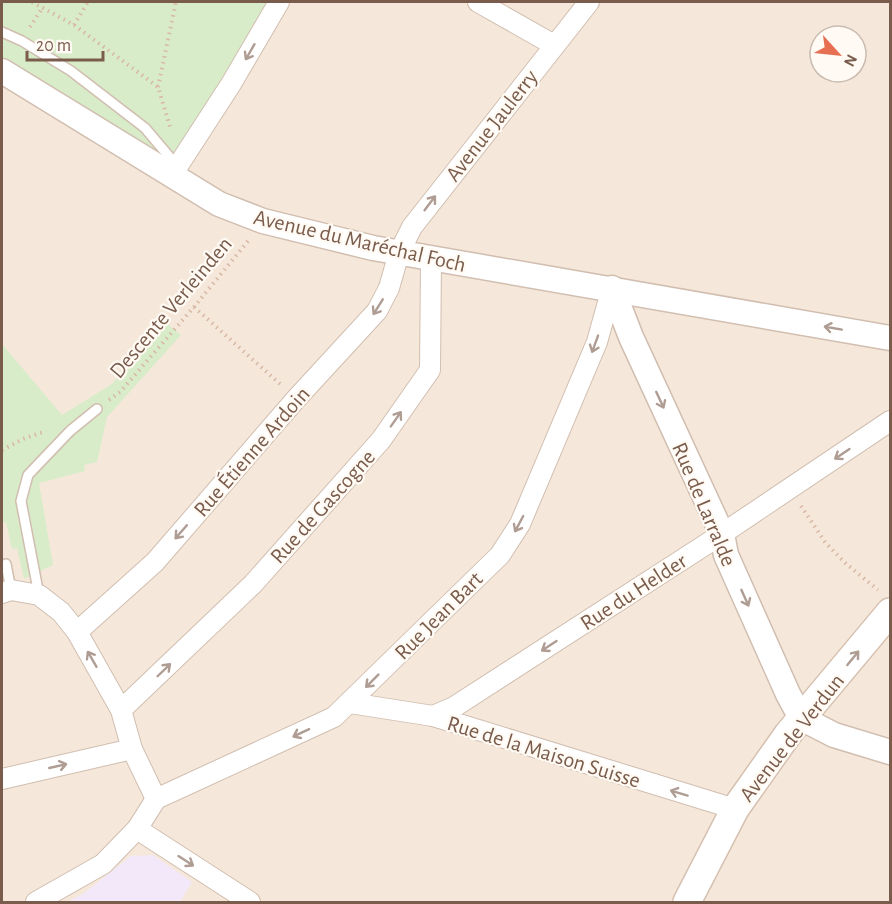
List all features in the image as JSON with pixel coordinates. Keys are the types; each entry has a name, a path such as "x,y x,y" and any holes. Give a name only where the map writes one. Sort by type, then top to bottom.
{"main road":[{"name":"Avenue de Verdun","path":"687,903 735,809 788,734 887,603"}],"street":[{"path":"177,168 231,84 279,2"},
{"path":"478,2 554,45"},
{"name":"Avenue Jaulerry","path":"399,253 419,217 589,2"},
{"name":"Avenue du Maréchal Foch","path":"2,71 177,168 219,204 263,221 399,253 891,338"},
{"name":"Rue Étienne Ardoin","path":"77,632 155,562 296,399 377,311 389,288 399,253"},
{"name":"Rue de Gascogne","path":"121,710 253,584 381,440 430,370 431,258"},
{"name":"Rue de Larralde","path":"612,288 631,338 722,534 726,555 801,718"},
{"name":"Rue Jean Bart","path":"156,799 333,717 500,555 520,524 597,342 612,288"},
{"path":"631,338 643,310 650,304 666,298"},
{"name":"Rue du Helder","path":"433,717 454,707 722,534 891,421"},
{"path":"6,591 39,595 61,612 77,632 121,710 132,749 156,799 137,829 103,864 36,903"},
{"name":"Rue de la Maison Suisse","path":"350,702 433,717 735,809"},
{"path":"801,718 834,735 891,752"},
{"path":"2,779 132,749"},
{"path":"137,829 250,903"}],"lane":[{"path":"2,32 22,41 71,71 145,128 177,168"},
{"path":"39,595 21,501 28,475 70,431 97,409"},
{"path":"6,564 6,591"}],"path":[{"path":"32,2 74,25 158,87"},
{"path":"74,25 88,2"},
{"path":"176,2 158,87 177,168"},
{"path":"22,41 42,8"},
{"name":"Descente Verleinden","path":"97,409 120,392 194,307 263,221"},
{"path":"194,307 296,399"},
{"path":"2,450 50,429 70,431"},
{"path":"790,489 825,542 887,603"}],"shaded area":[{"path":"2,2 890,2 890,902 2,902"},
{"path":"153,855 192,882 180,902 67,902 83,894 131,856"}],"green space":[{"path":"2,2 279,2 172,175 2,71"},
{"path":"166,323 181,335 107,417 97,462 84,465 85,471 39,483 53,565 24,579 17,548 12,549 6,522 2,523 2,344 62,415 112,384"}]}
